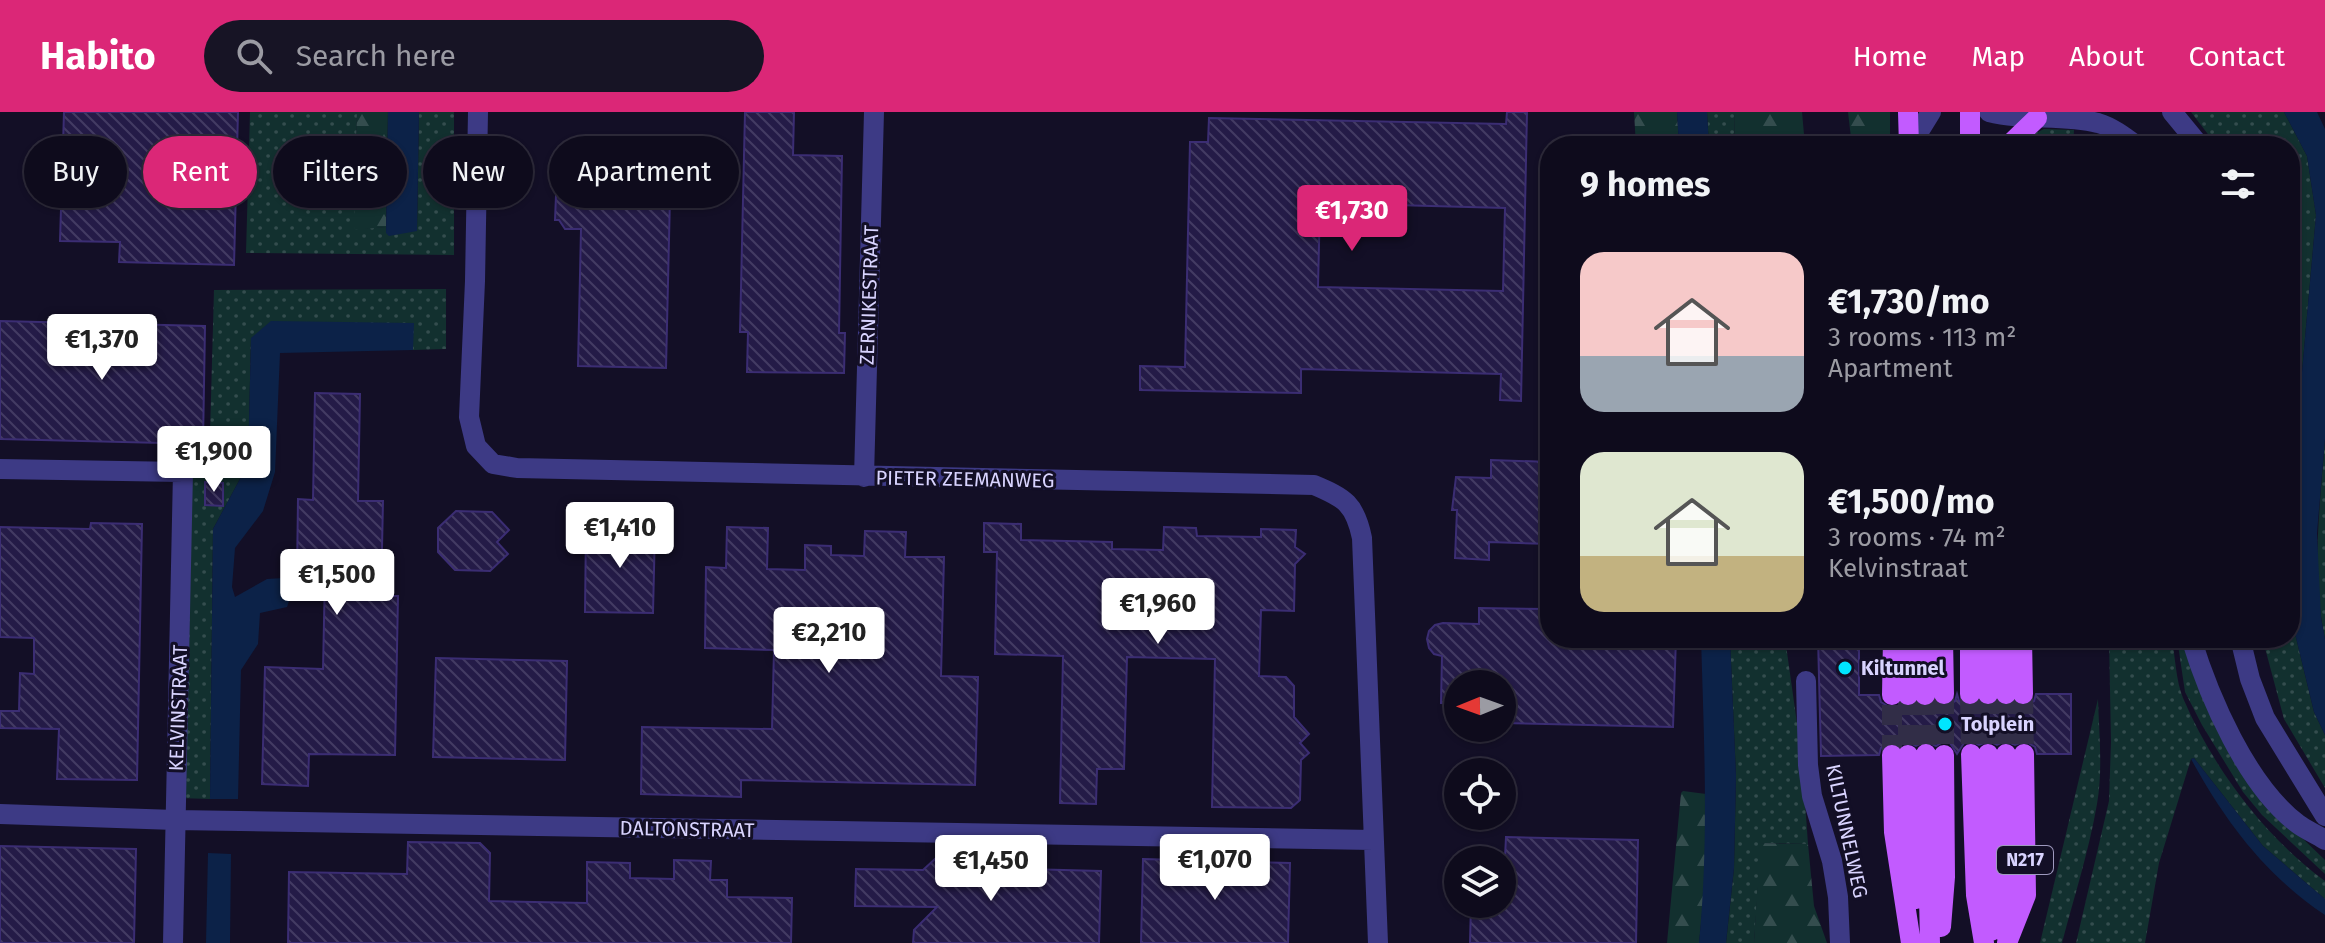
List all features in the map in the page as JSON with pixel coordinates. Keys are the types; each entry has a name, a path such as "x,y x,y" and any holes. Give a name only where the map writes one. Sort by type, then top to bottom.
{"main road":[{"path":"1908,112 1909,136"},
{"path":"1970,112 1970,136"},
{"path":"2018,136 2037,118"},
{"path":"1897,648 1917,694"},
{"path":"1909,648 1917,694"},
{"path":"1917,694 1924,648"},
{"path":"1917,694 1938,648"},
{"path":"1975,648 1997,694"},
{"path":"1989,648 1997,694"},
{"path":"1997,694 2003,648"},
{"path":"1997,694 2018,648"},
{"path":"1918,754 1910,831 1920,943"},
{"path":"1918,754 1930,943"},
{"path":"1918,754 1945,877 1940,943"},
{"name":"KILTUNNELWEG","path":"1911,943 1894,832 1918,754"},
{"name":"N217","path":"1984,943 1976,895 1997,754"},
{"name":"N217","path":"1991,943 1997,754"},
{"name":"N217","path":"1997,754 2010,894 1999,943"},
{"name":"N217","path":"1997,754 2026,895 2007,943"}],"street":[{"name":"PIETER ZEEMANWEG","path":"478,112 469,417 476,446 493,464 517,468 864,477 1314,485 1340,496 1357,515 1362,538 1378,943"},
{"name":"ZERNIKESTRAAT","path":"864,477 874,112"},
{"path":"1916,136 1931,112"},
{"path":"1989,112 2094,122 2122,136"},
{"path":"2172,112 2192,136"},
{"name":"KELVINSTRAAT","path":"0,469 183,472 173,943"},
{"path":"2194,648 2220,715 2249,767 2277,803 2298,823 2325,840"},
{"path":"2242,648 2265,718 2325,816"},
{"name":"KILTUNNELWEG","path":"1806,681 1812,796 1832,861 1838,897 1840,943"},
{"name":"DALTONSTRAAT","path":"0,814 175,820 1373,840"}],"green space":[{"path":"250,112 357,112 357,136 273,136 273,208 355,208 355,229 386,227 386,233 417,230 419,112 454,112 454,136 423,136 423,208 454,208 454,255 246,253 247,208 257,208 257,136 249,136"},
{"path":"357,112 388,112 388,136 356,136"},
{"path":"1634,112 1677,112 1678,136 1635,136"},
{"path":"1707,112 1734,112 1735,136 1708,136"},
{"path":"1734,112 1802,112 1804,136 1735,136"},
{"path":"1848,112 1890,112 1890,136 1851,136"},
{"path":"2191,112 2284,112 2297,136 2209,136"},
{"path":"2044,129 2074,130 2074,136 2030,136"},
{"path":"2300,143 2307,156 2316,215 2300,394"},
{"path":"355,208 386,208 386,227 354,230"},
{"path":"446,289 446,349 413,350 413,323 251,338 248,464 213,529 210,799 178,798 190,470 209,469 214,290"},
{"path":"2325,439 2325,639 2318,564"},
{"path":"1730,648 1786,648 1802,759 1808,844 1761,843 1754,943 1726,943 1734,868 1736,776"},
{"path":"2109,648 2173,648 2181,691 2209,750 2261,822 2325,881 2325,899 2263,846 2194,758 2191,759 2159,863 2145,943 2076,943 2109,801"},
{"path":"2178,648 2188,648 2274,811 2325,860 2325,874 2262,815 2243,792 2185,692"},
{"path":"2266,648 2299,648 2314,712 2325,735 2325,788 2284,719"},
{"path":"2098,699 2100,778 2090,839 2062,943 2040,943"},
{"path":"1681,793 1706,794 1705,883 1699,943 1667,943"},
{"path":"1760,843 1808,844 1814,906 1827,943 1754,943"}],"water":[{"path":"388,112 419,112 417,231 389,236 386,233 386,208 407,208 407,136 388,136"},
{"path":"1677,112 1707,112 1708,136 1678,136"},
{"path":"2284,112 2317,112 2325,129 2325,439 2317,533 2321,618 2325,639 2325,735 2314,712 2299,648 2300,394 2316,215 2307,156 2300,136 2297,136"},
{"path":"271,321 414,323 413,350 280,353 275,472 263,511 235,548 232,587 235,597 267,579 284,578 292,592 287,607 260,613 258,644 241,670 238,799 210,799 213,529 248,464 251,338"},
{"path":"1701,648 1730,648 1736,776 1734,868 1726,943 1699,943 1705,829"},
{"path":"2194,758 2263,846 2325,899 2325,915 2284,882 2248,845 2204,782 2191,759"},
{"path":"208,853 231,854 230,943 206,943"}],"building":[{"path":"64,112 238,112 237,136 143,136 143,208 235,208 234,265 119,262 120,242 60,241 61,208 127,208 127,136 63,136"},
{"path":"745,112 794,112 793,155 842,156 839,333 845,333 844,373 747,372 748,332 740,332"},
{"path":"1507,112 1527,112 1521,401 1500,400 1501,374 1301,369 1301,393 1140,390 1140,366 1185,367 1190,142 1208,142 1209,118 1506,124","holes":["1320,203 1505,208 1503,291 1318,287"]},
{"path":"555,208 670,208 666,368 578,366 581,229 565,229 559,220 555,220"},
{"path":"0,321 205,326 203,444 0,439"},
{"path":"315,393 360,394 358,501 383,501 381,596 398,596 395,755 309,754 308,786 262,784 265,667 323,669 325,574 297,574 298,499 313,500"},
{"path":"1491,460 1540,462 1540,544 1489,542 1489,560 1455,558 1457,510 1452,510 1456,477 1491,478"},
{"path":"205,482 223,483 223,506 205,505"},
{"path":"456,511 492,512 509,530 497,542 508,554 490,571 455,570 438,552 438,528"},
{"path":"91,523 142,524 137,780 57,779 59,729 0,728 0,711 19,711 20,673 34,674 34,638 0,637 0,527 90,529"},
{"path":"984,523 1021,524 1021,540 1112,542 1112,549 1163,550 1164,527 1196,528 1197,536 1261,537 1261,529 1296,530 1295,547 1305,554 1295,564 1294,611 1261,610 1259,676 1286,677 1294,686 1294,717 1309,734 1300,743 1309,753 1301,760 1300,800 1291,808 1212,807 1215,659 1127,657 1124,769 1097,769 1096,804 1060,803 1063,656 995,654 997,552 984,552"},
{"path":"586,527 655,528 653,613 585,612"},
{"path":"727,527 768,528 767,569 805,570 805,545 831,546 831,555 864,556 865,531 906,532 905,557 944,557 941,676 978,677 975,785 741,780 741,797 641,794 642,727 772,729 774,650 705,648 706,567 726,568"},
{"path":"1479,608 1540,609 1540,648 1676,648 1673,727 1516,723 1516,670 1444,670 1444,703 1441,703 1442,656 1434,654 1427,639 1435,625 1479,624"},
{"name":"Tolplein","path":"1818,648 1859,648 1859,695 1879,695 1881,702 1891,708 1900,705 1909,708 1916,704 1926,708 1935,703 1945,707 1955,701 1957,694 1959,701 1969,707 1979,703 1987,707 1997,703 2006,707 2015,703 2024,707 2034,701 2036,694 2071,694 2071,754 2037,754 2035,747 2025,741 2015,745 2005,741 1997,745 1989,741 1979,745 1971,741 1964,743 1957,754 1950,743 1943,742 1936,746 1926,741 1916,746 1908,742 1900,745 1891,742 1881,748 1879,755 1821,756"},
{"path":"436,658 567,661 565,760 433,757"},
{"path":"1506,837 1638,840 1636,943 1470,943 1471,918 1516,918 1516,846 1506,846"},
{"path":"408,842 480,843 490,853 489,901 587,903 587,862 630,863 630,878 674,879 674,860 711,861 710,880 727,880 727,897 792,898 791,943 288,943 289,872 407,874"},
{"path":"0,846 136,849 134,943 0,943"},
{"path":"935,859 943,867 1101,871 1099,943 913,943 914,930 937,907 855,906 856,869 923,870"},
{"path":"1143,859 1290,863 1288,943 1141,943"}],"tunnel":[{"path":"1944,694 1944,755"},
{"path":"1970,694 1971,754"},
{"path":"1988,694 1988,754"},
{"path":"2006,694 2006,754"},
{"path":"2023,694 2024,754"},
{"path":"1892,695 1892,755"},
{"path":"1908,695 1908,755"},
{"path":"1925,695 1926,754"}],"place":[{"name":"Kiltunnel","path":"1845,668"},
{"name":"Tolplein","path":"1945,724"}]}
